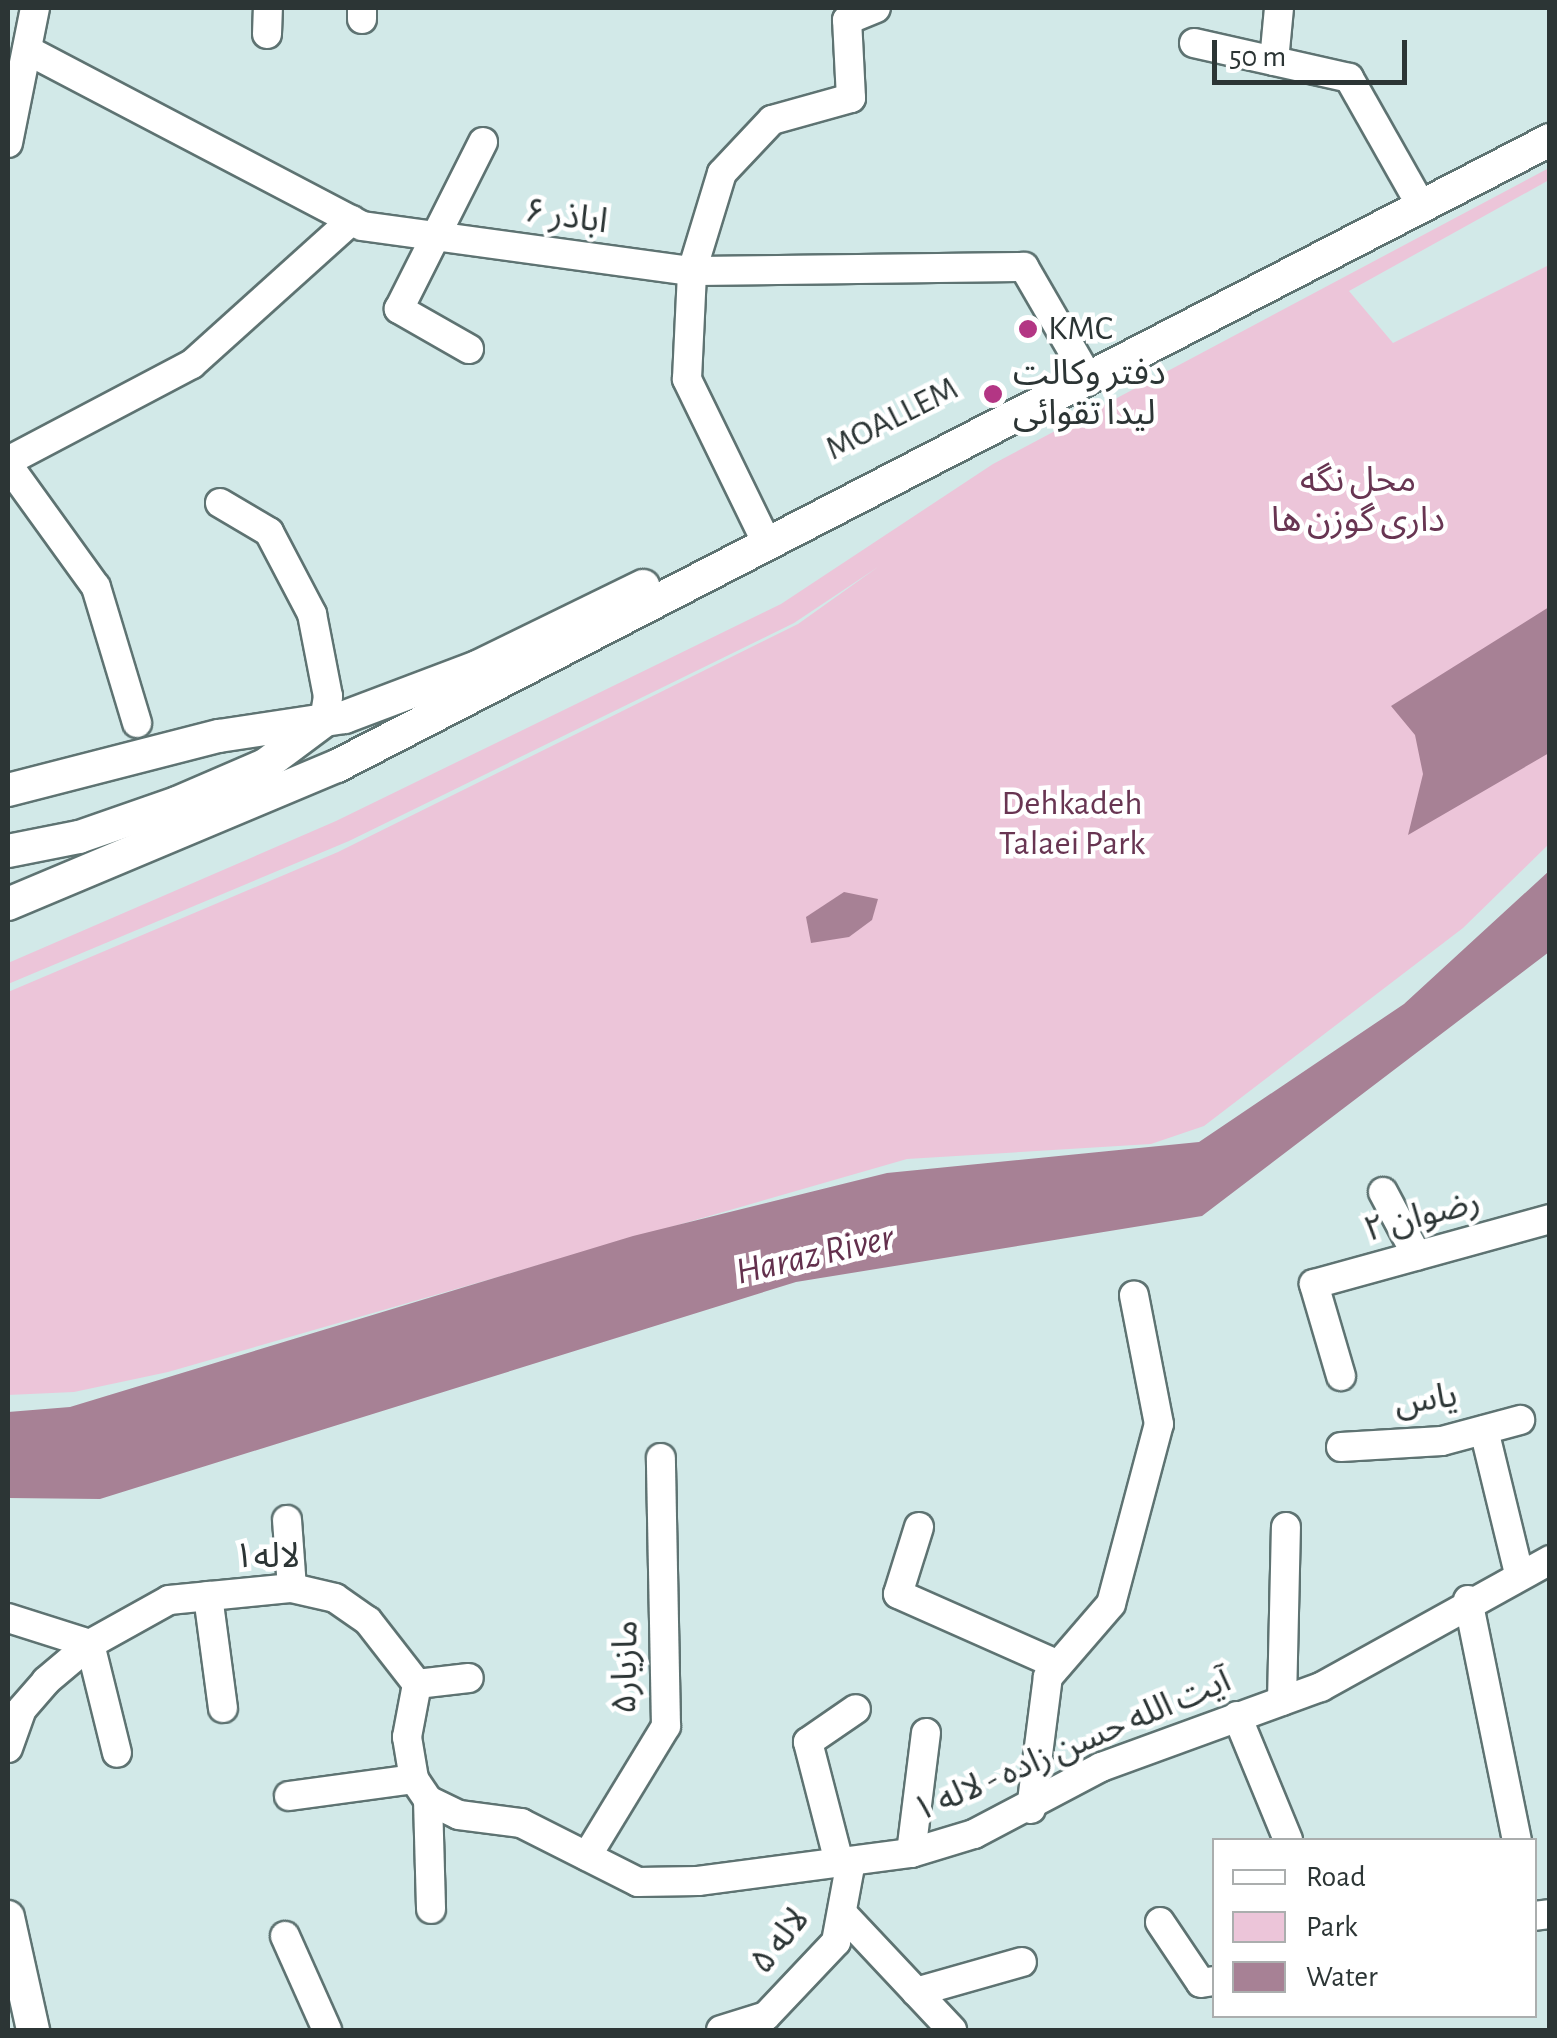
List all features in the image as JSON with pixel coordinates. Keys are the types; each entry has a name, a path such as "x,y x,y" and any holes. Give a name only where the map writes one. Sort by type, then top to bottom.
{"main road":[{"name":"MOALLEM","path":"324,720 478,668 1082,366 1550,121"},
{"name":"MOALLEM","path":"8,904 220,809 336,766 894,485 1550,140"},
{"path":"8,790 194,743 324,720"},
{"path":"8,851 79,838 178,803 266,764 324,720"},
{"path":"8,1917 33,2030"}],"street":[{"path":"8,143 36,8"},
{"path":"760,529 687,379 692,271 722,174 772,120 850,98 847,20 876,8"},
{"path":"1274,61 1279,8"},
{"path":"1194,43 1349,78 1414,193"},
{"name":"اباذر ۶","path":"27,50 352,220 436,237 692,271 1024,267 1082,366"},
{"path":"469,350 398,308 483,142"},
{"path":"137,722 96,587 8,463 192,364 352,220"},
{"path":"220,503 268,532 312,614 328,696 324,720"},
{"path":"1383,1192 1417,1256"},
{"name":"رضوان ۲","path":"1341,1376 1314,1284 1550,1219"},
{"path":"1031,1809 1048,1677 1111,1604 1159,1424 1134,1295"},
{"name":"یاس","path":"1341,1447 1442,1441 1520,1420"},
{"path":"1484,1430 1540,1570"},
{"name":"مازیار۵","path":"587,1856 666,1726 662,1458"},
{"path":"287,1520 292,1588"},
{"path":"918,1527 898,1594 1058,1665"},
{"path":"1282,1701 1286,1527"},
{"name":"آیت الله حسن زاده - لاله ۱","path":"421,1789 459,1815 521,1823 638,1882 911,1854 1031,1809 1100,1767 1321,1687 1468,1600 1540,1570"},
{"name":"لاله۱","path":"8,1748 22,1709 90,1644 169,1600 292,1588 334,1598 368,1620 417,1684"},
{"path":"208,1596 223,1708"},
{"path":"1468,1600 1517,1838"},
{"path":"8,1618 90,1644 116,1752"},
{"path":"431,1909 421,1789 407,1737 417,1684 469,1678"},
{"path":"845,1862 808,1742 856,1710"},
{"path":"1236,1716 1287,1838"},
{"path":"911,1854 926,1733"},
{"path":"289,1796 421,1789"},
{"name":"لاله ۵","path":"721,2030 766,2016 799,1987 836,1942 844,1915 845,1862"},
{"path":"844,1915 952,2030"},
{"path":"1160,1922 1201,1983 1212,1981"},
{"path":"286,1936 327,2030"},
{"path":"916,1992 1022,1962"}],"green space":[{"name":"Dehkadeh Talaei Park","path":"1549,168 1549,180 1349,291 1393,343 1549,265 1549,844 1463,928 1204,1126 1151,1144 907,1159 168,1372 74,1392 8,1395 8,992 338,852 798,624 878,567 794,623 349,841 8,984 8,963 336,821 781,604 993,464"}],"water":[{"path":"1549,607 1549,753 1408,835 1423,774 1415,735 1391,706"},
{"name":"Haraz River","path":"1549,871 1549,952 1202,1216 796,1282 100,1499 8,1498 8,1412 70,1407 633,1236 887,1173 1199,1142 1404,1004"},
{"path":"844,892 878,899 872,920 849,937 811,943 806,917"}],"place":[{"name":"KMC","path":"1028,329"},
{"name":"دفتر وکالت لیدا تقوائی","path":"993,394"}],"park label":[{"name":"محل نگه داری گوزن ها","path":"1358,501"}]}
